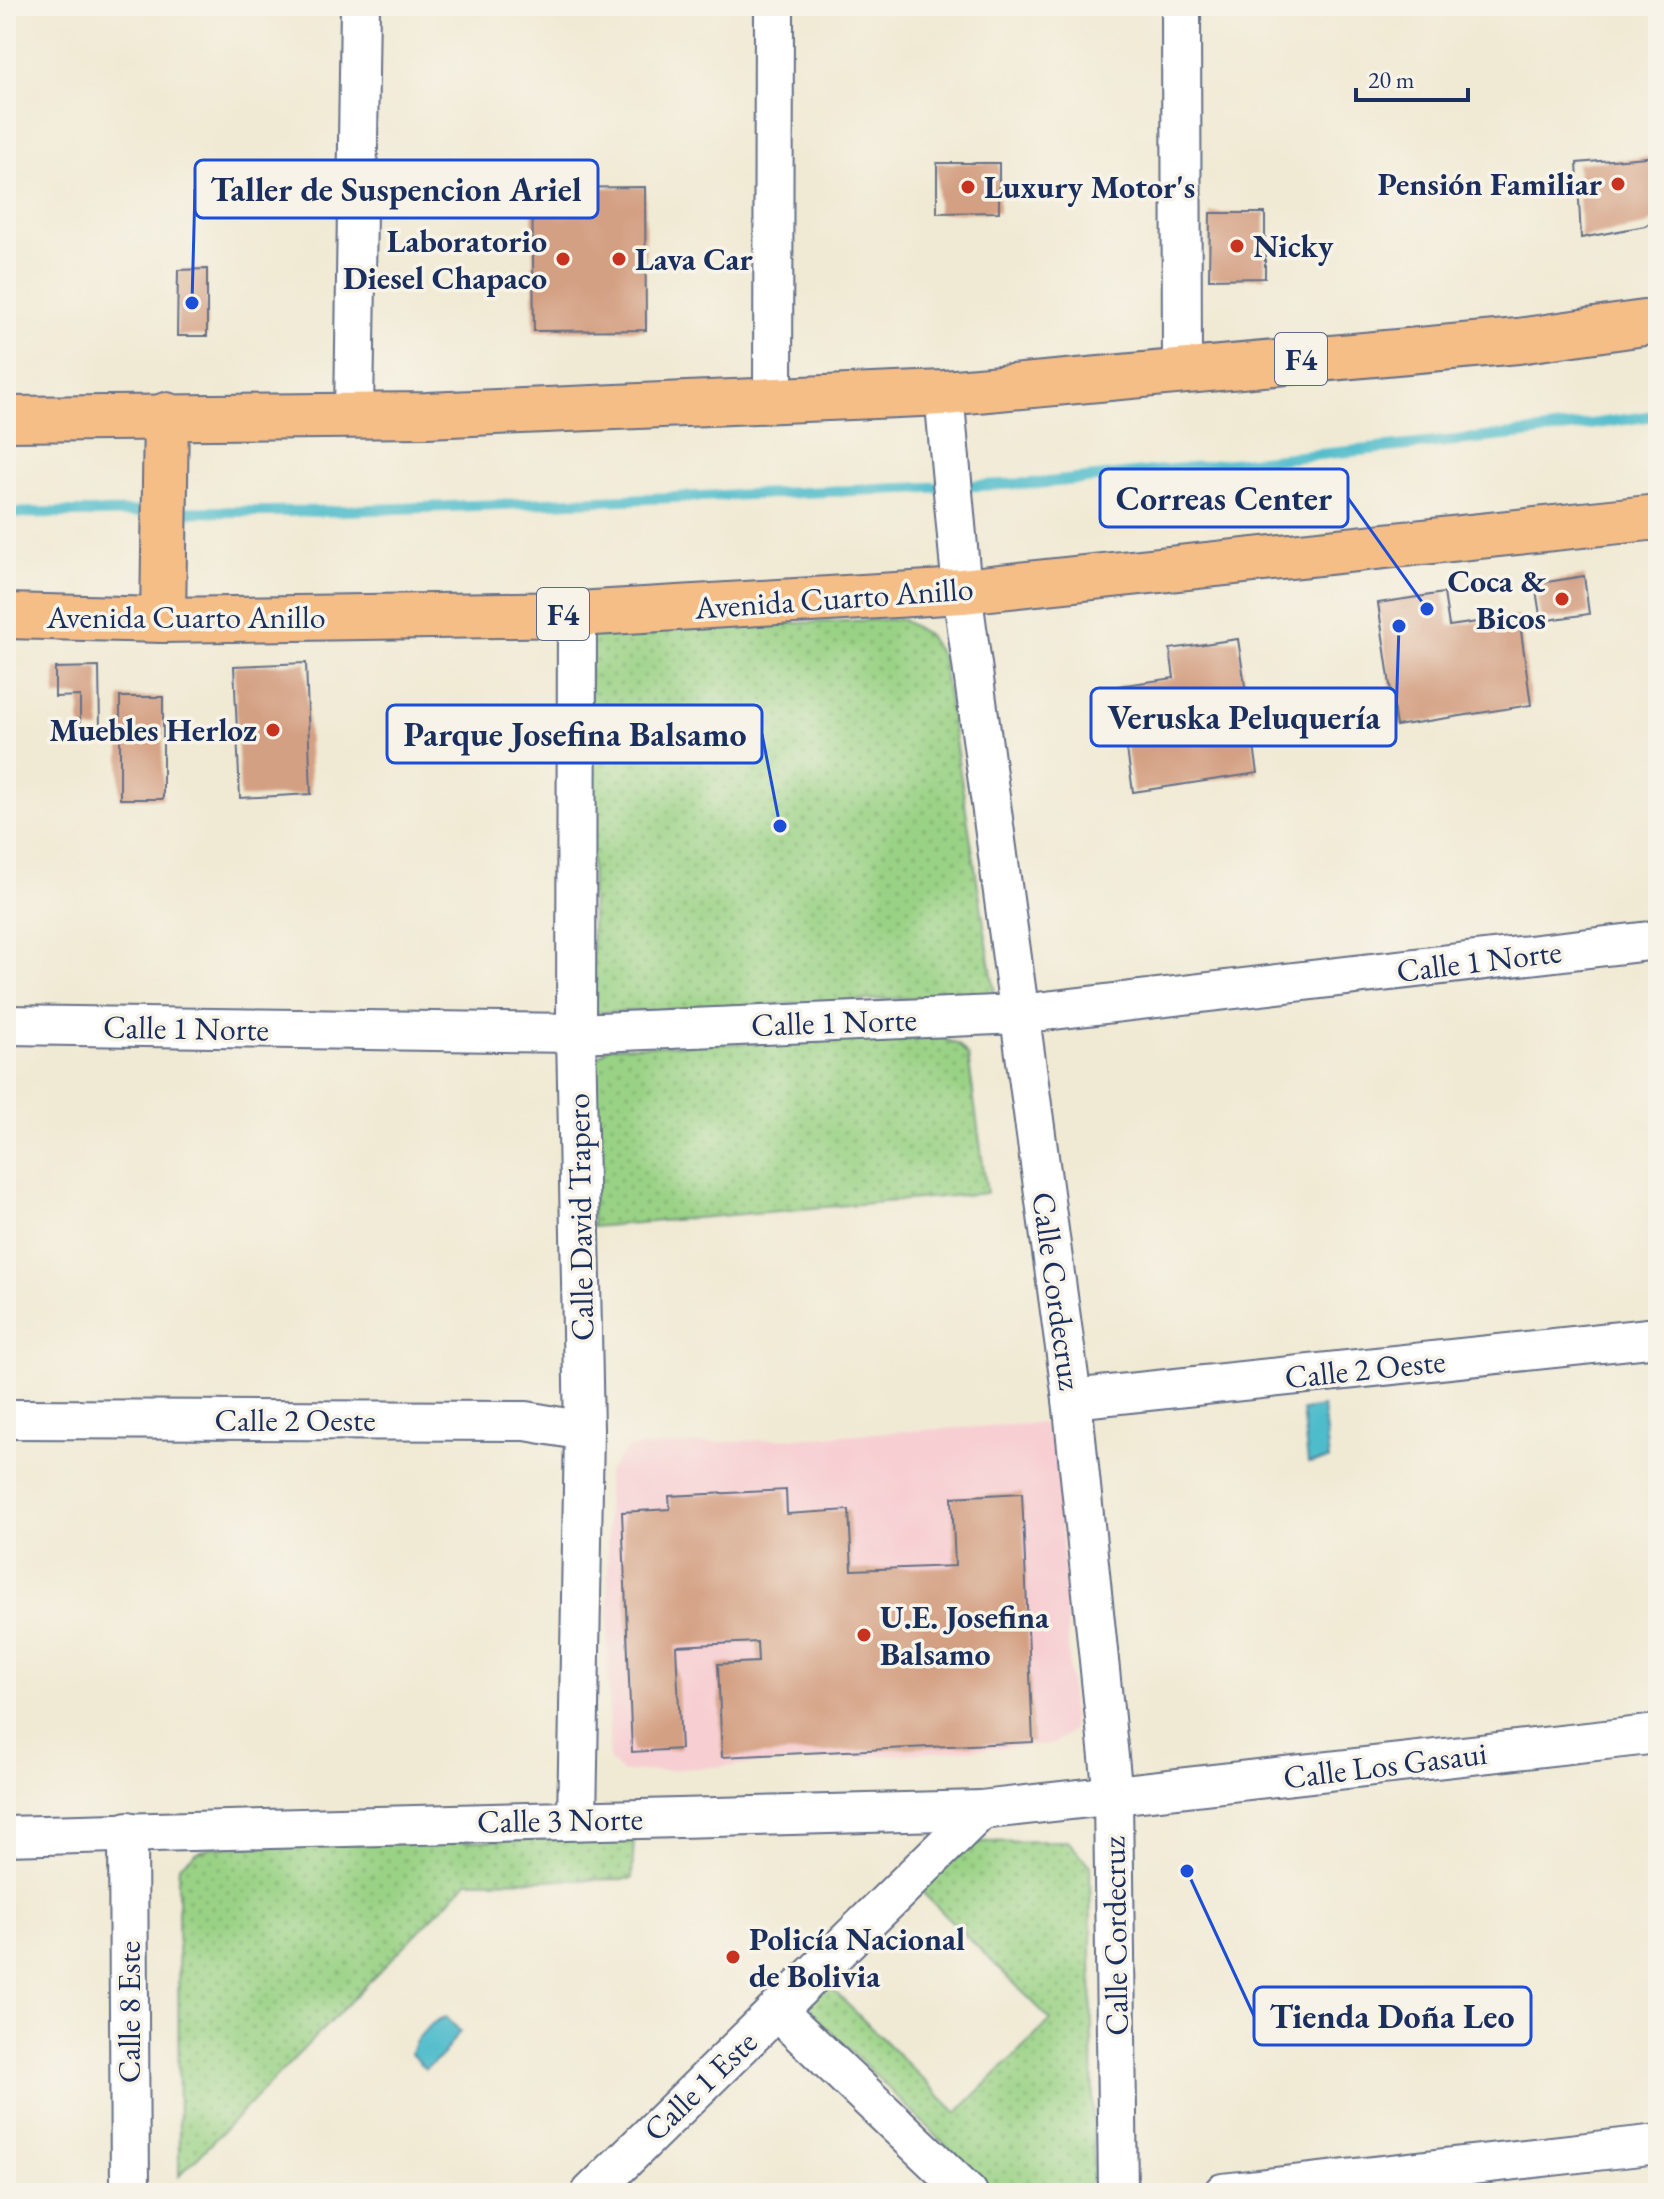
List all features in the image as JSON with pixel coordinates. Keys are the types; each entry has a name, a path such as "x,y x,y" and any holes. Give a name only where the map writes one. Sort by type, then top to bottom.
{"highway":[{"name":"F4","path":"6,419 165,432 354,414 427,415 944,393 1518,341 1658,321"},
{"path":"163,602 165,432"},
{"name":"Avenida Cuarto Anillo","path":"6,616 163,602 577,614 962,591 1658,517"}],"street":[{"path":"354,414 360,6"},
{"path":"773,400 774,6"},
{"path":"1181,6 1182,370"},
{"name":"Calle Cordecruz","path":"944,393 962,591 1072,1399 1113,1796 1118,2193"},
{"name":"Calle David Trapero","path":"577,614 576,1033 584,1431 577,1820"},
{"name":"Calle 1 Norte","path":"6,1025 576,1033 1019,1014 1658,940"},
{"name":"Calle 2 Oeste","path":"1072,1399 1658,1337"},
{"name":"Calle 2 Oeste","path":"6,1419 526,1421 584,1431"},
{"name":"Calle Los Gasaui","path":"1113,1796 1658,1734"},
{"name":"Calle 3 Norte","path":"6,1836 981,1810 1113,1796"},
{"name":"Calle 1 Este","path":"591,2193 981,1810"},
{"name":"Calle 8 Este","path":"128,1831 130,2193"},
{"path":"777,2011 968,2193"},
{"path":"1223,2193 1658,2144"}],"shaded area":[{"path":"1042,1423 1057,1453 1073,1730 1054,1744 622,1773 609,1760 607,1473 628,1448"}],"green space":[{"path":"901,619 928,635 942,658 995,994 593,1013 589,631"},
{"path":"940,1037 959,1045 968,1056 987,1193 592,1227 594,1061 609,1047"},
{"path":"634,1837 632,1879 468,1881 179,2176 178,1880 179,1866 196,1853 212,1847"},
{"path":"1068,1841 1090,1866 1094,2193 994,2193 800,2001 821,1978 957,2113 1051,2020 918,1888 969,1842"}],"water":[{"path":"1323,1407 1329,1460 1308,1463 1302,1410"},
{"path":"446,2017 460,2031 443,2055 425,2069 411,2054 413,2049 429,2026"}],"building":[{"name":"Pensión Familiar","path":"1658,156 1656,219 1645,226 1581,238 1577,163"},
{"name":"Luxury Motor's","path":"937,163 999,163 999,212 937,213"},
{"path":"645,187 646,330 534,331 532,188"},
{"name":"Nicky","path":"1210,213 1265,213 1265,278 1209,279"},
{"path":"207,269 207,336 177,336 178,270"},
{"name":"Coca & Bicos","path":"1584,576 1589,614 1541,621 1535,584"},
{"path":"1444,593 1449,626 1519,616 1531,705 1396,726 1378,603"},
{"path":"1238,639 1258,773 1133,792 1118,686 1174,678 1170,649"},
{"name":"Muebles Herloz","path":"306,663 311,794 240,798 234,666"},
{"path":"99,667 100,730 80,730 80,696 55,697 55,668"},
{"path":"120,697 163,697 163,799 120,799"},
{"path":"786,1490 787,1514 849,1510 852,1570 955,1566 952,1497 1022,1493 1033,1742 722,1757 718,1664 758,1662 757,1642 676,1646 681,1749 632,1752 622,1512 670,1509 669,1496"}],"waterway":[{"path":"175,512 333,511 1042,483 1529,433 1658,415"},
{"path":"6,513 158,512"}],"place":[{"name":"Pensión Familiar","path":"1618,184"},
{"name":"Luxury Motor's","path":"968,187"},
{"name":"Nicky","path":"1237,246"},
{"name":"Laboratorio Diesel Chapaco","path":"563,259"},
{"name":"Lava Car","path":"619,259"},
{"name":"Taller de Suspencion Ariel","path":"192,303"},
{"name":"Coca & Bicos","path":"1562,599"},
{"name":"Correas Center","path":"1427,609"},
{"name":"Veruska Peluquería","path":"1399,626"},
{"name":"Muebles Herloz","path":"273,730"},
{"name":"Parque Josefina Balsamo","path":"780,826"},
{"name":"U.E. Josefina Balsamo","path":"864,1635"},
{"name":"Tienda Doña Leo","path":"1187,1871"},
{"name":"Policía Nacional de Bolivia","path":"733,1957"}]}
